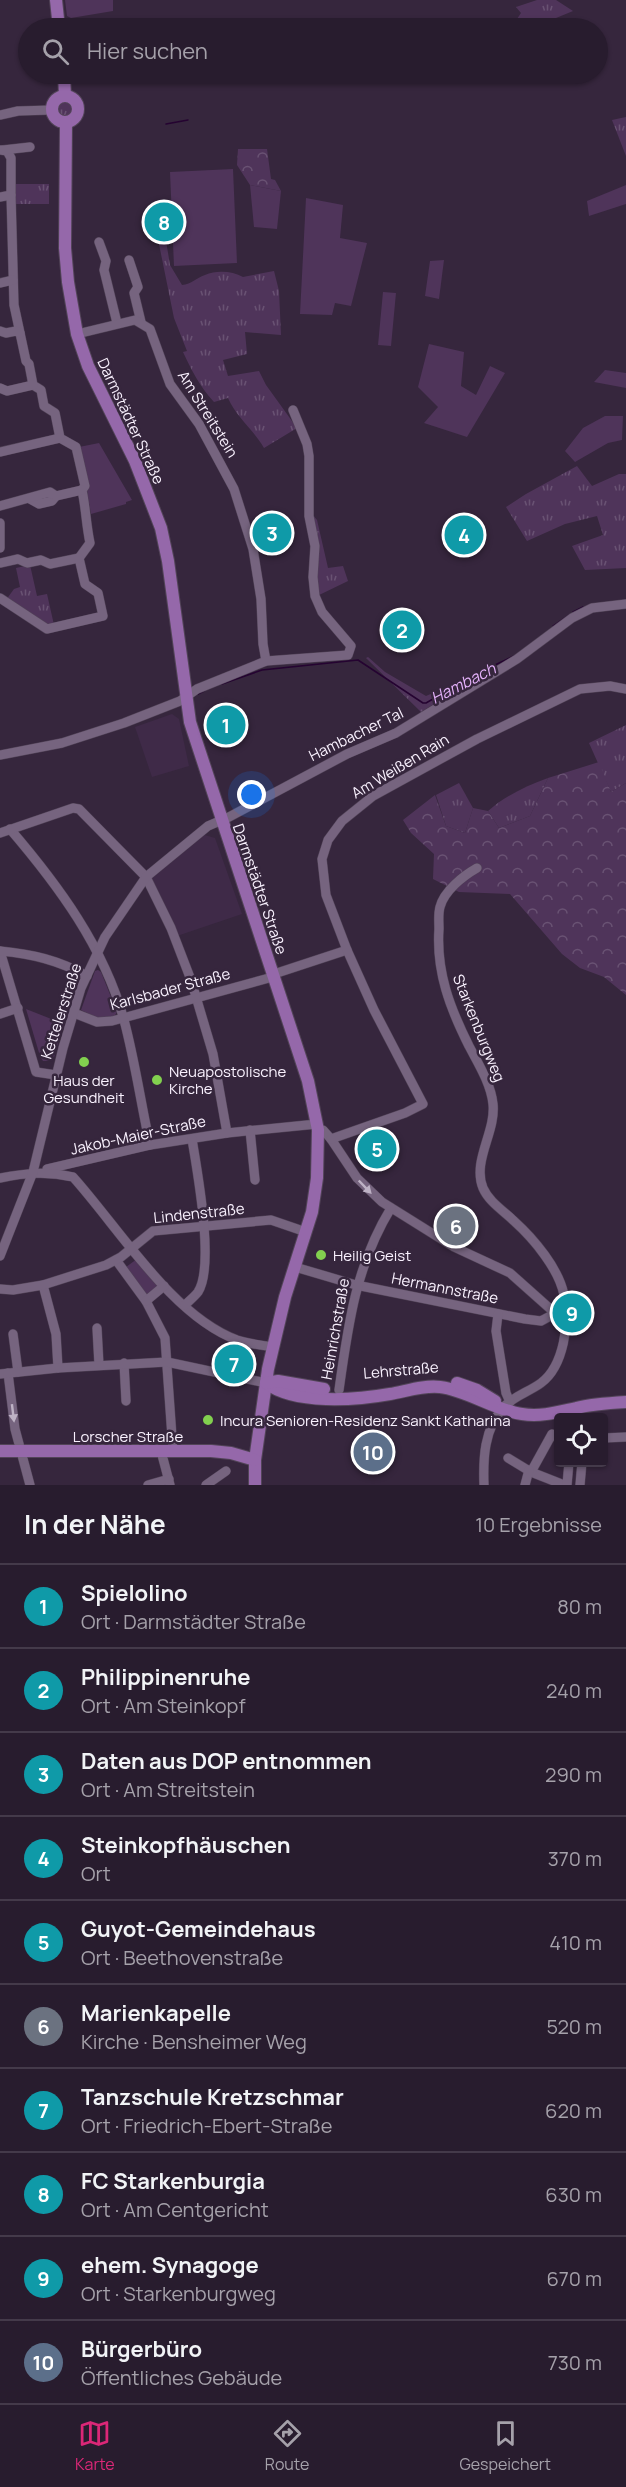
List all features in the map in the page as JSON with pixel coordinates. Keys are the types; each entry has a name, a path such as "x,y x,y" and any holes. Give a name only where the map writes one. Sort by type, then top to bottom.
{"main road":[{"path":"56,0 58,18"},
{"name":"Darmstädter Straße","path":"64,84 65,96 72,98 77,106 75,116 66,122 66,248 68,282 77,334 88,366 135,461 161,528 168,561 186,697 195,741 308,1081 318,1127 317,1178 312,1212 273,1347 255,1460 255,1485"},
{"path":"65,96 56,99 51,110 56,118 66,122"},
{"name":"Lehrstraße","path":"266,1383 278,1381 311,1389 339,1390 375,1389 428,1379 455,1382 507,1405"},
{"name":"Lehrstraße","path":"266,1383 289,1395 365,1397 440,1387 460,1392 486,1404 507,1405"},
{"path":"262,1412 275,1401 289,1395"},
{"path":"507,1405 519,1414 550,1414 591,1405 626,1402"},
{"name":"Lorscher Straße","path":"0,1452 211,1451 255,1460"}],"street":[{"path":"0,115 51,110"},
{"path":"2,150 30,147"},
{"path":"2,150 10,154 11,158 14,305 33,385 41,390 44,406 55,413 60,438"},
{"path":"0,197 11,195"},
{"path":"99,242 106,261 104,270 117,323"},
{"path":"77,334 117,323 141,321 134,293 138,287 129,260"},
{"path":"0,283 13,280"},
{"name":"Am Streitstein","path":"141,321 150,329 155,339 162,367 170,384 199,424 234,489 253,549 261,599 266,661"},
{"path":"0,331 20,333"},
{"path":"0,388 7,391 33,385"},
{"path":"0,755 71,741 124,723 186,697 197,689 266,661 344,656 351,651 351,646 322,612 315,596 313,577 315,546 309,510 308,444 293,410"},
{"path":"0,452 60,438 76,447 85,486 82,490 87,512 84,517 90,543 80,558 85,584 98,593 103,616 47,629 0,598"},
{"path":"0,506 50,492 56,496 82,490"},
{"path":"0,523 0,548"},
{"path":"0,563 18,559 27,563 41,560 50,564 80,558"},
{"name":"Hambacher Tal","path":"221,820 347,754 405,728 517,659 572,618 592,608 626,604"},
{"name":"Am Weißen Rain","path":"331,1139 405,1113 423,1104 374,1010 347,950 326,895 322,867 325,846 330,835 342,820 373,796 411,774 569,694 594,687 610,686 626,689"},
{"path":"150,1145 123,1019 98,952 53,882 5,831 73,808 79,809 146,877 171,928 197,998 213,1054 227,1133"},
{"name":"Kettelerstraße","path":"0,1255 33,1172 56,1075 74,1013 98,952 146,877 195,835 221,820"},
{"name":"Starkenburgweg","path":"477,868 458,883 440,906 437,954 444,989 485,1078 493,1105 480,1178 488,1197 519,1225 544,1254 564,1293 565,1322 560,1354 549,1376 507,1405"},
{"name":"Karlsbader Straße","path":"74,1013 96,1022 123,1019 273,976 347,950"},
{"path":"56,1075 36,1072 0,951 46,957 68,965 87,976"},
{"path":"0,1014 18,1008"},
{"path":"318,1127 331,1139 367,1190 454,1246 510,1273 565,1322"},
{"name":"Jakob-Maier-Straße","path":"33,1172 150,1145 250,1130 318,1127"},
{"path":"250,1130 255,1180"},
{"path":"185,1305 199,1290 206,1248 192,1139"},
{"path":"73,1177 80,1162"},
{"path":"0,1178 33,1172 57,1173 73,1177 164,1286 185,1305 234,1339 273,1347"},
{"name":"Heinrichstraße","path":"339,1390 356,1286 376,1233 392,1208"},
{"name":"Lindenstraße","path":"0,1289 13,1290 43,1285 116,1260 153,1231 271,1220 306,1232"},
{"path":"116,1260 146,1301 163,1332 167,1362 167,1451 170,1482 147,1485"},
{"name":"Hermannstraße","path":"295,1267 356,1286 498,1314 542,1321 554,1314"},
{"path":"43,1285 56,1334 58,1368"},
{"path":"146,1301 164,1286"},
{"path":"485,1485 484,1449 496,1419 507,1405 496,1331 498,1314"},
{"path":"97,1328 99,1365"},
{"path":"13,1334 9,1373 15,1429 30,1485"},
{"path":"9,1373 124,1363 167,1362 266,1383"},
{"path":"124,1363 126,1401"},
{"path":"550,1414 554,1432"},
{"path":"525,1485 530,1471 554,1437"},
{"path":"608,1438 626,1437"},
{"path":"508,1458 530,1471 566,1485 568,1467"},
{"path":"580,1485 582,1467"},
{"path":"206,1485 226,1471"}],"shaded area":[{"path":"172,714 179,719 189,766 152,777 135,727"},
{"path":"201,834 215,838 242,914 177,936 147,877"}],"green space":[{"path":"65,0 113,0 113,11 71,18 67,16"},
{"path":"537,0 556,0 573,11 556,18 518,18 521,13 516,7"},
{"path":"65,101 71,104 74,110 71,116 65,119 59,116 56,110 59,104"},
{"path":"626,117 626,156 612,120"},
{"path":"238,149 267,149 271,179 275,180 281,191 250,185 237,165"},
{"path":"233,169 237,263 174,266 170,172"},
{"path":"14,184 49,184 49,204 14,204"},
{"path":"250,185 281,191 277,229 254,227"},
{"path":"626,185 626,204 589,216 587,201"},
{"path":"306,198 343,205 340,238 367,243 351,306 335,303 332,315 300,314"},
{"path":"166,241 170,265 182,285 214,272 229,272 243,277 274,271 279,291 281,335 245,332 247,354 223,360 228,376 259,371 266,385 297,428 264,448 228,398 214,402 197,378 183,352 187,351 174,318 159,244"},
{"path":"444,260 439,299 425,296 430,261"},
{"path":"383,292 396,293 391,346 378,345"},
{"path":"429,344 464,352 461,386 476,395 490,366 505,373 467,437 424,423 438,407 418,387"},
{"path":"605,370 626,373 626,388 594,382"},
{"path":"605,416 623,416 622,440 608,443 575,462 565,451 583,428"},
{"path":"99,443 132,500 126,504 91,514 79,447"},
{"path":"577,466 592,486 619,474 626,474 626,568 585,570 572,546 603,535 597,516 565,524 527,541 506,507"},
{"path":"311,513 317,520 328,568 343,566 348,581 317,596"},
{"path":"30,565 37,596 47,594 54,625 47,626 6,600 14,589 20,587 16,568"},
{"path":"368,657 385,672 426,696 433,693 437,702 421,712 366,658"},
{"path":"626,725 626,783 611,792 589,743"},
{"path":"599,762 611,792 626,783 626,995 604,977 580,968 562,954 510,894 459,892 433,879 434,854 411,833 403,820 435,795 446,826 465,833 473,808 488,811 499,828 530,816 548,778"},
{"path":"548,778 530,816 499,828 488,811 516,792"},
{"path":"459,783 473,808 465,833 446,826 436,795"},
{"path":"95,971 101,972 117,1012 114,1017 95,1017 81,1010"},
{"path":"26,1009 64,1024 54,1057 50,1061 43,1061 40,1056"},
{"path":"137,1259 161,1285 147,1296 126,1267"}],"waterway":[{"path":"166,124 188,120"},
{"name":"Hambach","path":"573,612 583,607"},
{"name":"Hambach","path":"553,626 569,615"},
{"name":"Hambach","path":"222,684 262,670 358,660 426,703 478,673 514,656"},
{"name":"Hambach","path":"198,694 204,691"}],"place":[{"name":"FC Starkenburgia","path":"164,222"},
{"name":"Daten aus DOP entnommen","path":"272,533"},
{"name":"Steinkopfhäuschen","path":"464,535"},
{"name":"Philippinenruhe","path":"402,630"},
{"name":"Spielolino","path":"226,725"},
{"name":"Haus der Gesundheit","path":"84,1062"},
{"name":"Neuapostolische Kirche","path":"157,1080"},
{"name":"Guyot-Gemeindehaus","path":"377,1149"},
{"name":"Marienkapelle","path":"456,1226"},
{"name":"Heilig Geist","path":"321,1255"},
{"name":"ehem. Synagoge","path":"572,1313"},
{"name":"Tanzschule Kretzschmar","path":"234,1364"},
{"name":"Incura Senioren-Residenz Sankt Katharina","path":"208,1420"},
{"name":"Bürgerbüro","path":"373,1452"}]}
